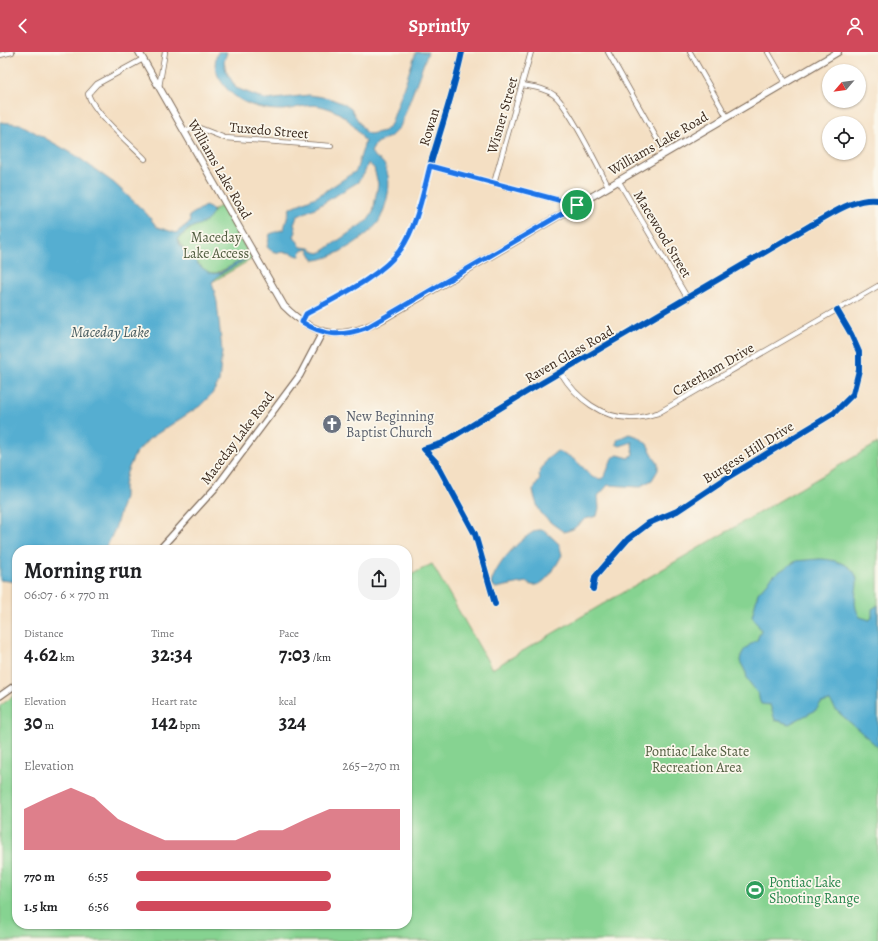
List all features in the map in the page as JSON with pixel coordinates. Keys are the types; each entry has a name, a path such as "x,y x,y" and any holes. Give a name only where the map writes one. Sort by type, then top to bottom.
{"main road":[{"name":"Williams Lake Road","path":"139,52 284,306 302,322 322,333 345,333 374,324 838,52"}],"street":[{"path":"0,55 12,52"},
{"path":"159,87 165,52"},
{"name":"Rowan","path":"302,322 306,314 383,268 401,249 412,228 457,78 462,52"},
{"name":"Wisner Street","path":"494,183 531,52"},
{"path":"608,52 665,153"},
{"path":"690,52 727,117"},
{"path":"768,52 786,83"},
{"path":"143,59 97,84 88,94 92,103 104,117 145,159"},
{"path":"522,85 540,88 556,96 608,186"},
{"name":"Tuxedo Street","path":"184,130 197,127 225,138 331,146"},
{"path":"430,166 577,205"},
{"name":"Macewood Street","path":"618,180 688,299"},
{"name":"Raven Glass Road","path":"495,604 475,534 436,462 424,449 441,444 465,428 843,208 862,200 878,200"},
{"name":"Caterham Drive","path":"561,373 574,392 588,404 609,414 633,418 658,413 878,286"},
{"name":"Burgess Hill Drive","path":"593,589 595,577 628,539 649,523 678,511 724,479 834,413 853,394 859,370 859,352 851,334 837,310"},
{"name":"Maceday Lake Road","path":"163,545 222,479 300,376 322,333"},
{"path":"0,696 12,688"}],"green space":[{"name":"Maceday Lake Access","path":"222,205 252,259 212,282 219,275 247,259 216,273 208,273 188,254 177,239"},
{"name":"Pontiac Lake State Recreation Area","path":"878,443 878,941 0,941 0,706 12,697 12,929 412,929 412,574 432,564 492,669"}],"water":[{"path":"218,52 227,52 224,62 226,71 236,88 267,100 309,95 329,98 344,104 351,109 365,132 370,134 384,131 391,124 416,52 428,52 400,127 390,137 376,143 371,152 385,165 389,187 387,199 379,221 367,234 339,252 314,260 308,249 301,251 300,256 297,256 291,253 275,252 267,247 270,234 284,229 290,208 318,196 356,171 365,142 348,120 331,109 313,105 273,110 247,103 240,99 226,88 219,78 215,67","holes":["368,163 374,168 378,184 373,212 368,220 320,253 315,252 310,248 301,247 294,236 296,232 294,223 298,216 317,207 358,182 364,174"]},
{"name":"Maceday Lake","path":"0,122 20,124 75,155 114,183 146,213 157,227 176,233 190,222 189,216 205,206 212,209 213,212 208,220 202,224 192,227 177,239 187,254 203,269 216,273 221,272 247,259 219,275 212,282 217,302 222,351 219,382 212,394 200,406 149,439 135,454 127,472 124,485 124,497 115,529 107,545 12,545 12,581 0,580"},
{"path":"629,434 639,437 647,444 658,464 658,470 652,480 639,487 608,485 598,496 599,508 597,516 585,519 573,529 564,532 551,523 540,511 533,490 540,479 539,474 546,460 557,451 576,461 592,477 601,479 605,476 612,458 618,455 629,458 633,454 632,442 620,446 616,444 618,439"},
{"path":"537,530 544,530 559,544 562,555 552,572 547,578 537,585 532,585 526,582 496,588 491,584 497,569 509,553 523,539"},
{"path":"819,559 831,560 844,564 854,572 857,584 855,604 860,617 870,620 872,617 872,609 878,605 878,747 837,711 830,701 821,703 816,710 789,724 775,720 770,705 761,704 758,694 747,679 746,673 740,661 742,654 748,646 757,640 761,630 752,616 758,593 774,575 796,561"}],"cycle path":[{"path":"302,322 306,314 357,286 382,269 401,249 407,240 419,209 462,52"},
{"path":"495,604 475,534 436,462 424,449 441,444 528,391 835,211 860,201 878,200"},
{"path":"593,589 595,577 628,539 649,523 677,511 725,479 834,413 853,394 859,370 859,352 851,334 837,310"}],"place":[{"name":"New Beginning Baptist Church","path":"332,424"},
{"name":"Pontiac Lake Shooting Range","path":"755,890"}],"route":[{"path":"430,166 577,205 366,328 345,333 322,333 302,322 306,314 352,288 383,268 401,249 412,228 430,166"}]}
